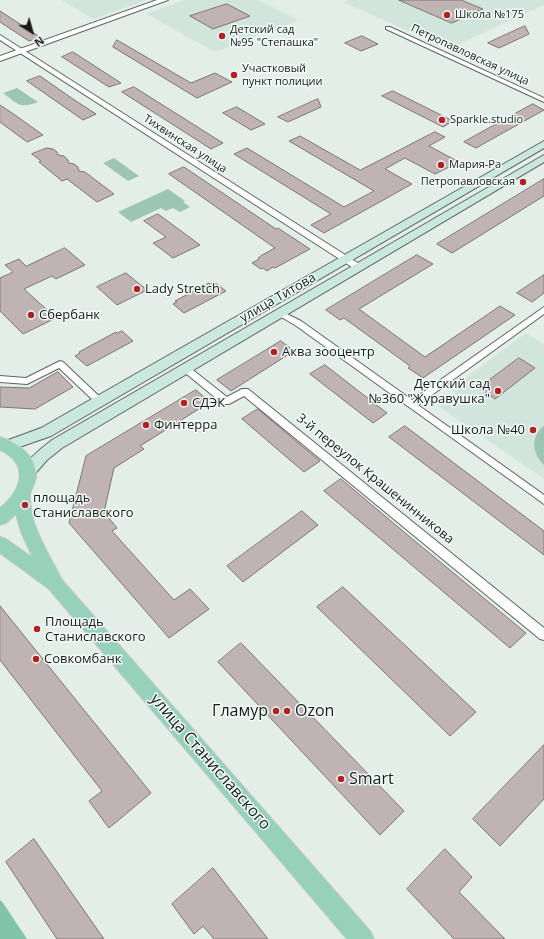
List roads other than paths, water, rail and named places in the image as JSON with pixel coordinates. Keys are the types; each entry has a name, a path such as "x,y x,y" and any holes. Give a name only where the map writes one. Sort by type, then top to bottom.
{"main road":[{"name":"улица Титова","path":"4,445 46,432 544,144"},
{"name":"улица Титова","path":"28,472 42,456 57,444 544,158"},
{"path":"0,518 14,508 22,497 28,483 26,464 21,457 4,445"},
{"path":"22,497 22,509 25,521 33,541 56,585"},
{"path":"0,544 56,585"},
{"name":"улица Станиславского","path":"56,585 362,939"}],"street":[{"path":"0,59 164,0"},
{"name":"Петропавловская улица","path":"388,28 544,100"},
{"name":"Тихвинская улица","path":"0,37 358,268"},
{"path":"411,405 544,310"},
{"path":"280,314 298,323 544,500"},
{"path":"0,379 27,381 60,364 99,401"},
{"name":"3-й переулок Крашенинникова","path":"186,369 226,402 245,391 544,635"}],"place":[{"name":"Школа №175","path":"447,15"},
{"name":"Детский сад №95 \"Степашка\"","path":"222,36"},
{"name":"Участковый пункт полиции","path":"234,75"},
{"name":"Sparkle.studio","path":"442,120"},
{"name":"Мария-Ра","path":"441,165"},
{"name":"Петропавловская","path":"523,182"},
{"name":"Lady Stretch","path":"137,289"},
{"name":"Сбербанк","path":"31,315"},
{"name":"Аква зооцентр","path":"274,352"},
{"name":"Детский сад №360 \"Журавушка\"","path":"498,391"},
{"name":"СДЭК","path":"184,403"},
{"name":"Финтерра","path":"146,425"},
{"name":"Школа №40","path":"533,430"},
{"name":"площадь Станиславского","path":"25,505"},
{"name":"Площадь Станиславского","path":"37,629"},
{"name":"Совкомбанк","path":"36,659"},
{"name":"Гламур","path":"276,711"},
{"name":"Ozon","path":"287,711"},
{"name":"Smart","path":"341,779"}]}
